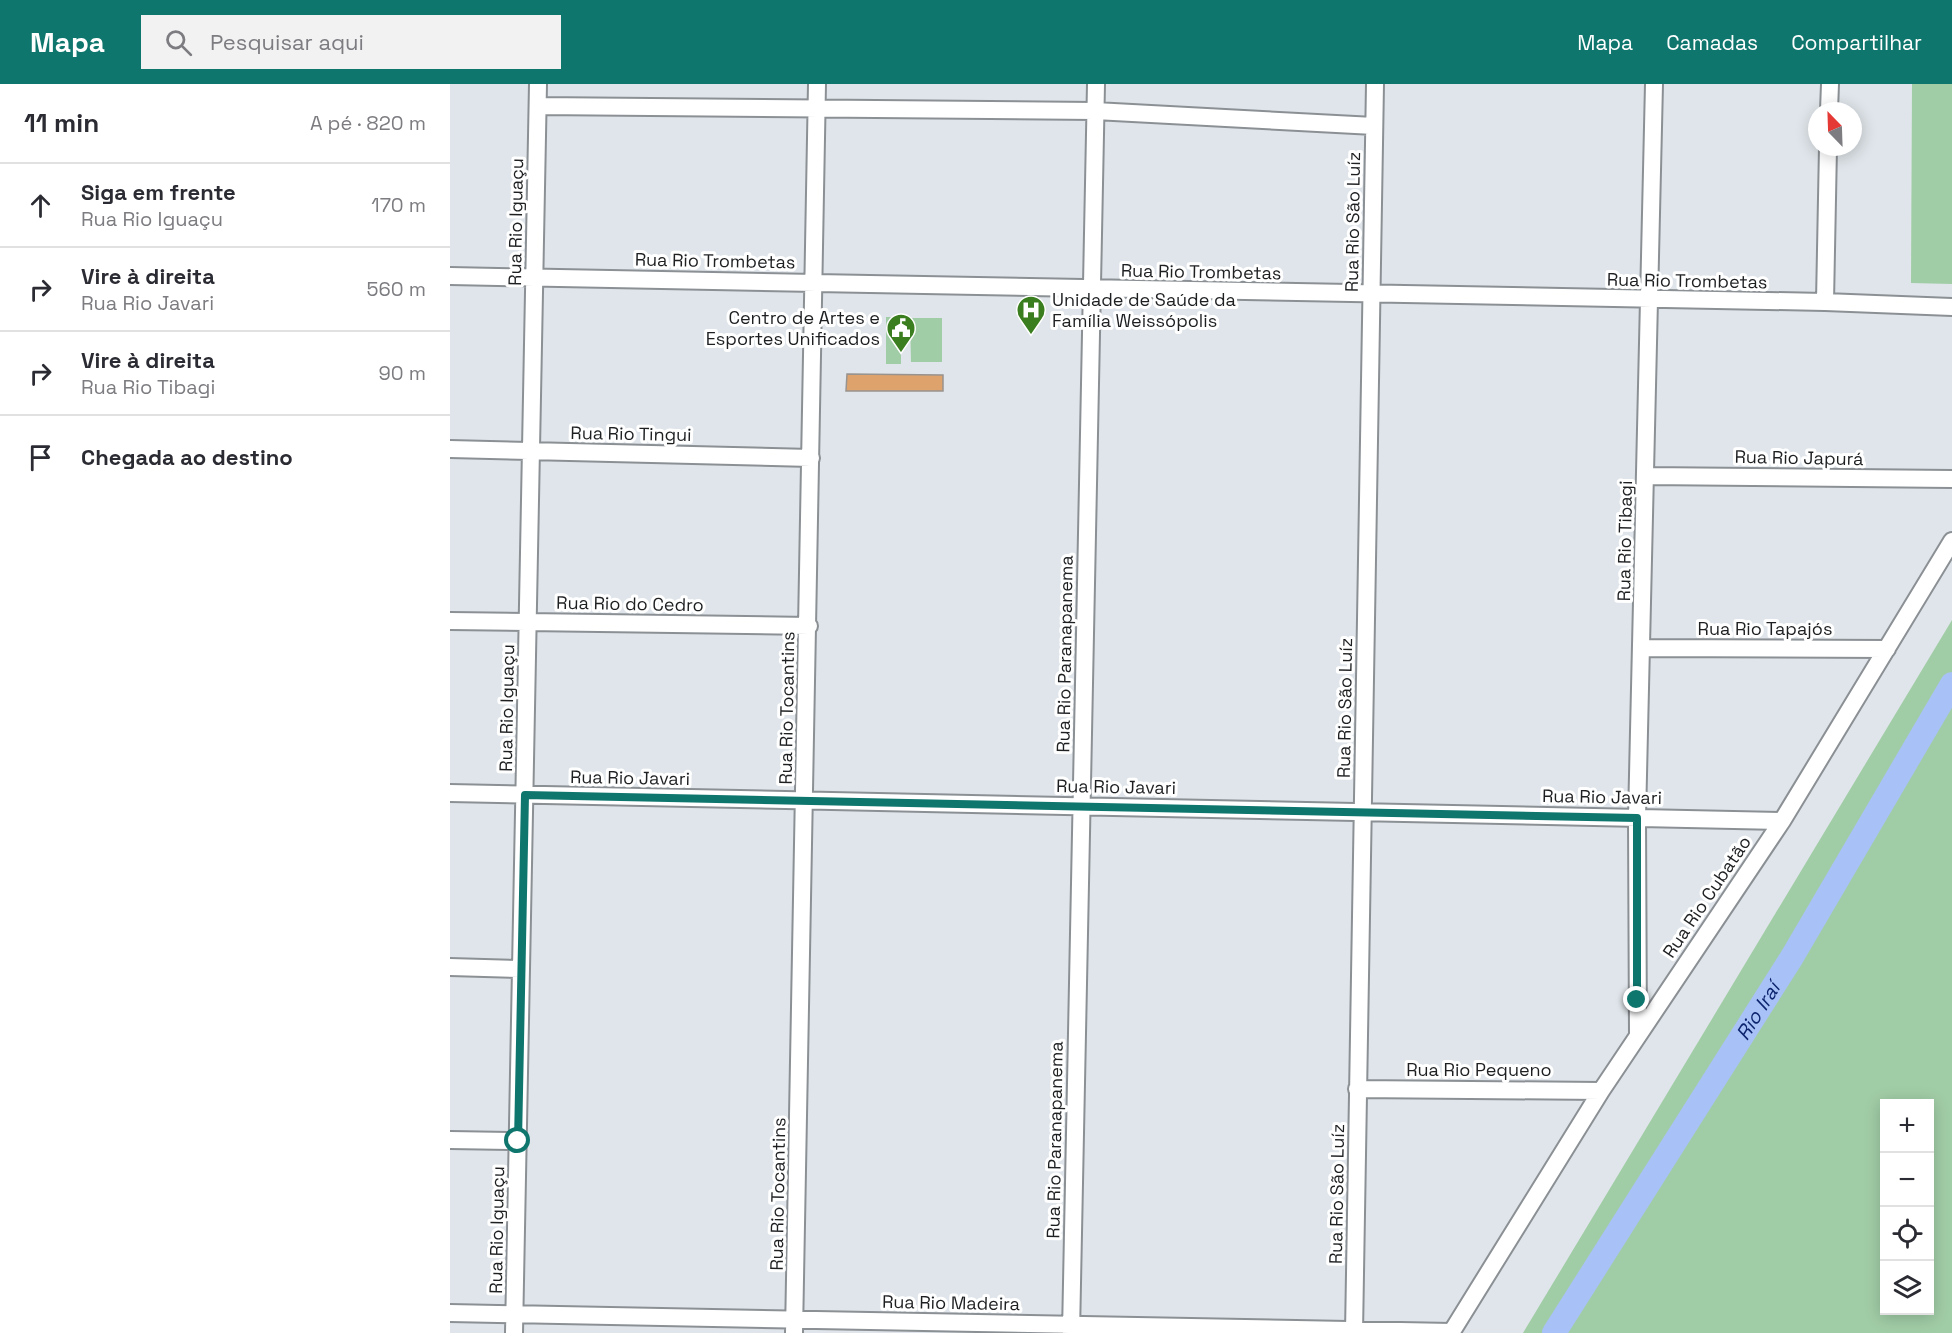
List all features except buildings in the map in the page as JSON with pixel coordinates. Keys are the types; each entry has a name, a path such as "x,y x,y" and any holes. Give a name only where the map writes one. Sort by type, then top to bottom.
{"street":[{"name":"Rua Rio Iguaçu","path":"514,1333 538,84"},
{"name":"Rua Rio Tocantins","path":"794,1326 809,626 817,84"},
{"name":"Rua Rio Paranapanema","path":"1071,1329 1090,289 1096,84"},
{"name":"Rua Rio São Luíz","path":"1354,1331 1375,84"},
{"name":"Rua Rio Tibagi","path":"1638,1036 1637,818 1643,648 1654,84"},
{"path":"1829,102 1830,84"},
{"path":"538,106 1095,111 1374,126"},
{"path":"1825,302 1828,156"},
{"name":"Rua Rio Trombetas","path":"450,276 1825,302 1952,307"},
{"name":"Rua Rio Tingui","path":"450,449 811,458"},
{"name":"Rua Rio Japurá","path":"1646,476 1952,479"},
{"name":"Rua Rio Cubatão","path":"1452,1332 1647,1019 1782,821 1952,541"},
{"name":"Rua Rio do Cedro","path":"450,621 809,626"},
{"name":"Rua Rio Tapajós","path":"1643,648 1887,649"},
{"name":"Rua Rio Javari","path":"450,793 1782,821"},
{"path":"450,967 521,969"},
{"name":"Rua Rio Tibagi","path":"1637,1000 1647,1019"},
{"name":"Rua Rio Pequeno","path":"1357,1089 1601,1091"},
{"path":"450,1140 518,1141"},
{"name":"Rua Rio Madeira","path":"450,1313 794,1326 1452,1332"}],"green space":[{"path":"1912,84 1952,84 1952,284 1911,283"},
{"path":"886,317 901,317 901,364 886,364"},
{"path":"910,318 942,318 942,362 911,362"},
{"path":"1952,620 1952,1333 1523,1333"}],"waterway":[{"name":"Rio Iraí","path":"1554,1333 1792,957 1952,684"}],"place":[{"name":"Unidade de Saúde da Família Weissópolis","path":"1031,336"},
{"name":"Centro de Artes e Esportes Unificados","path":"901,354"}],"route":[{"path":"518,1141 525,795 1637,818 1637,1000"}]}
